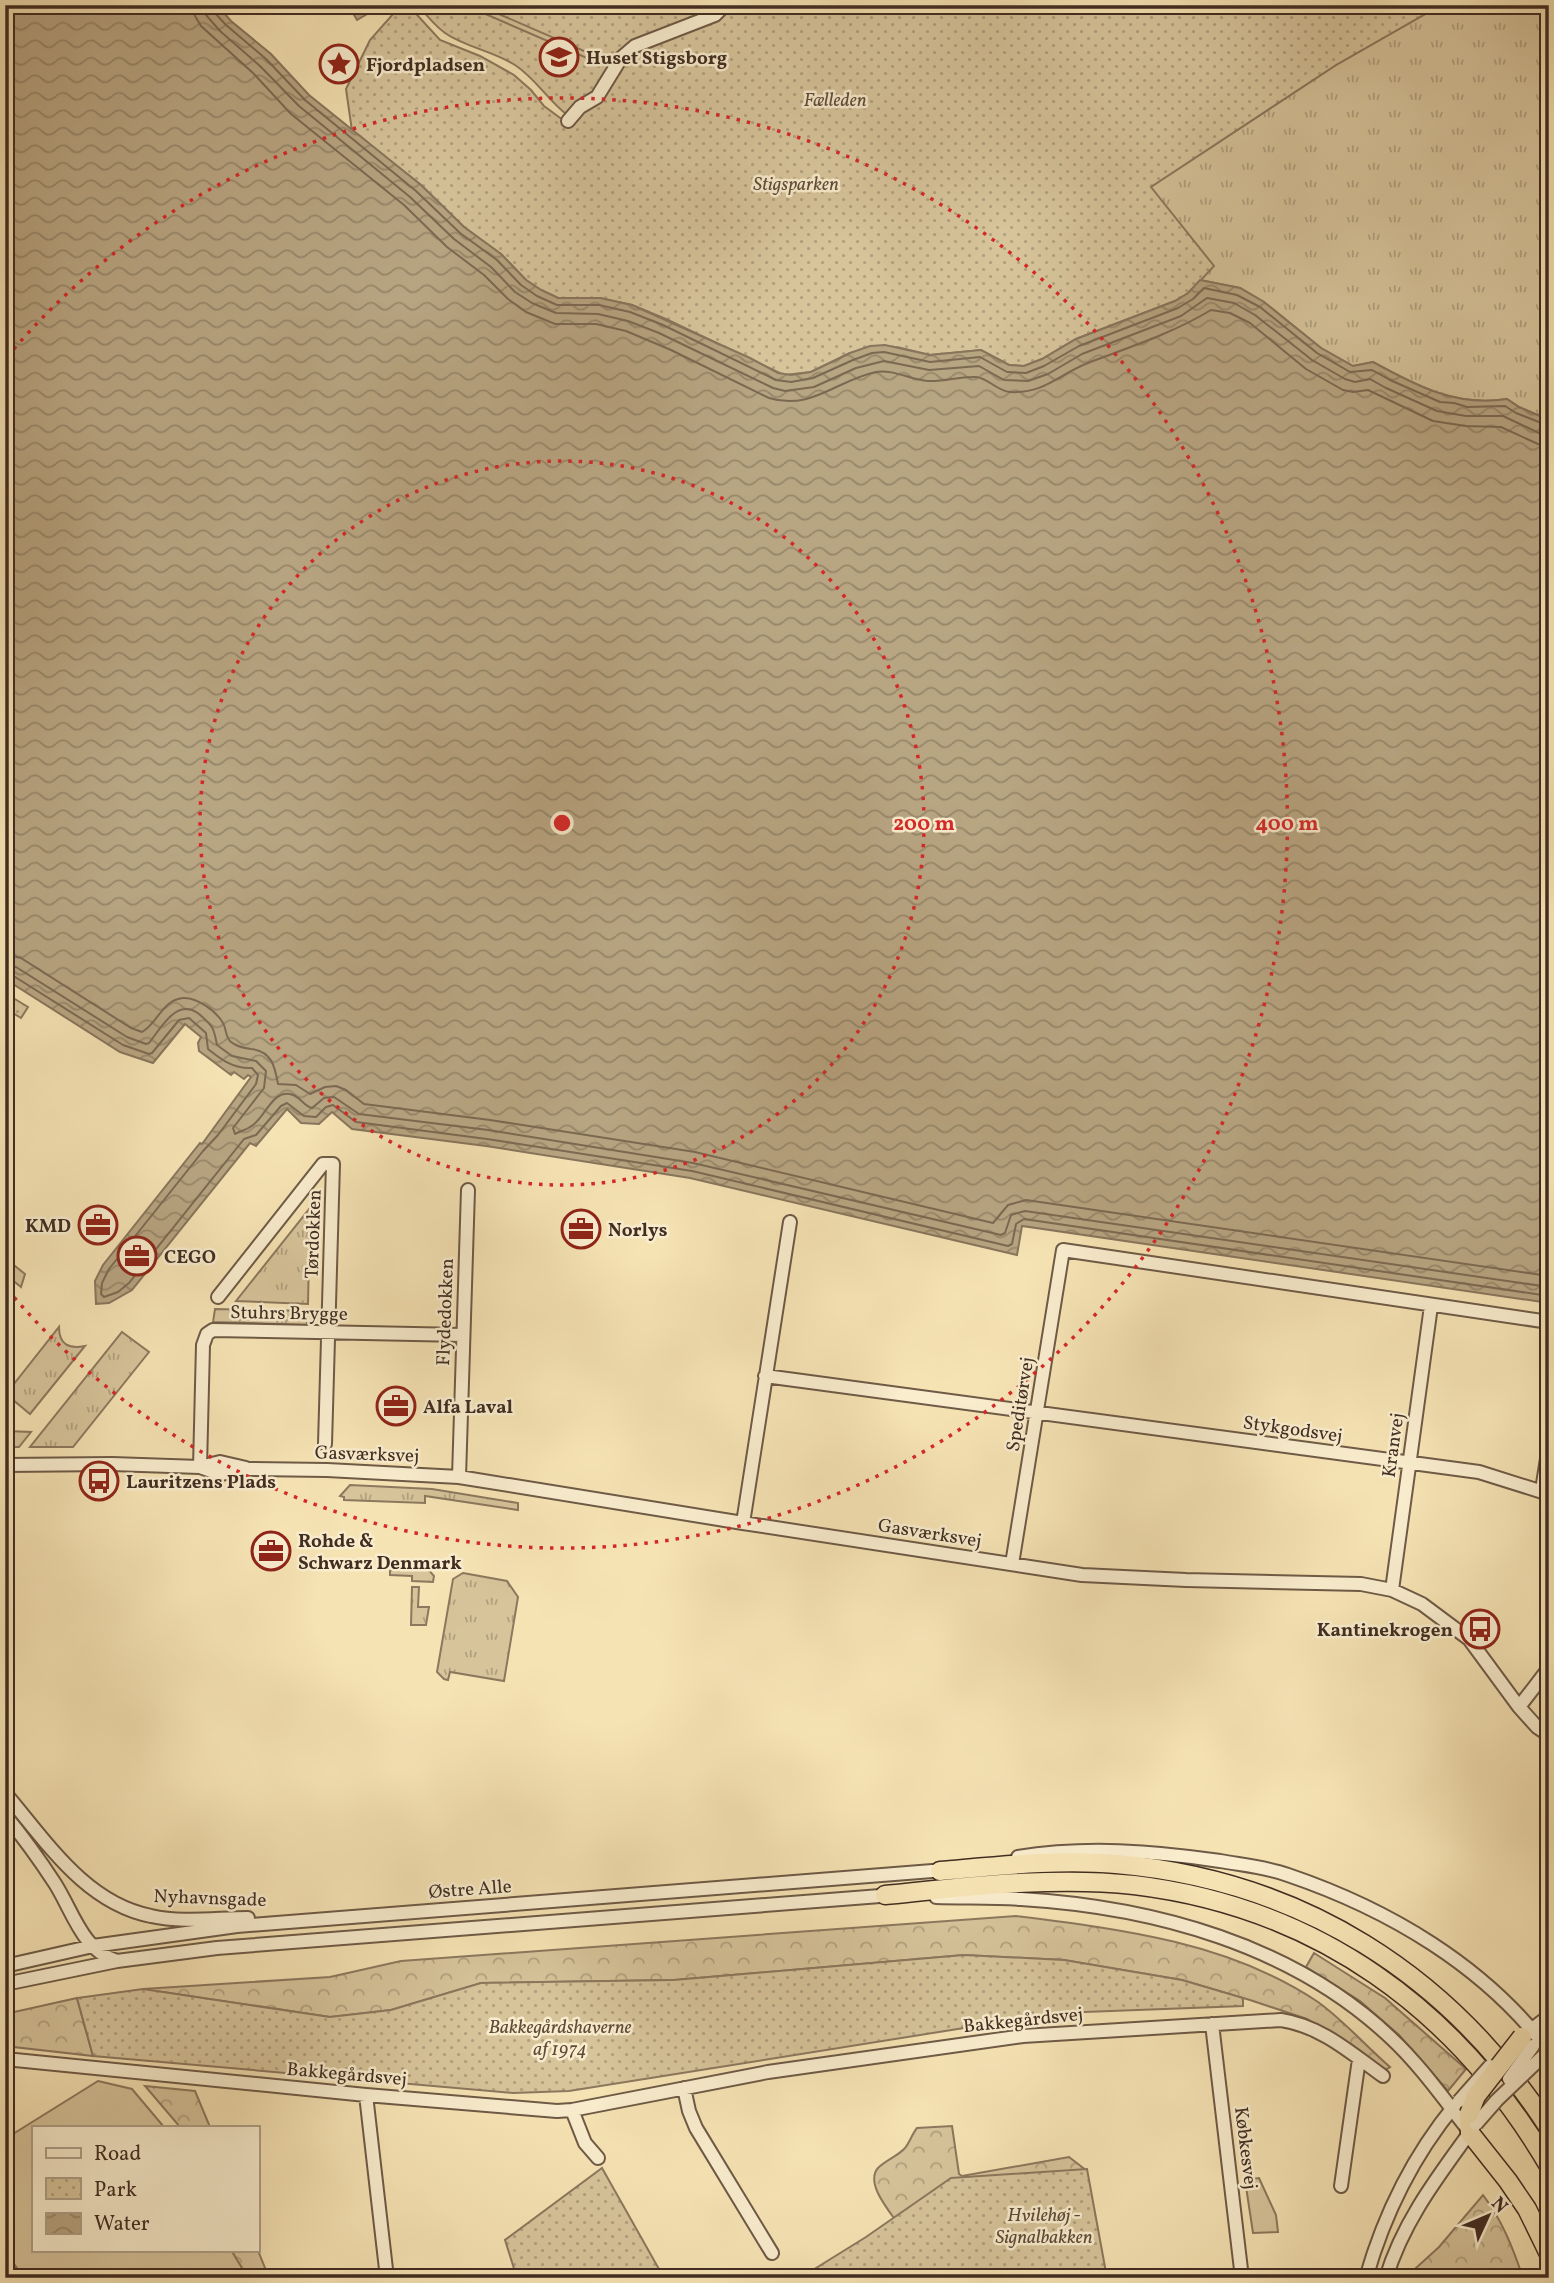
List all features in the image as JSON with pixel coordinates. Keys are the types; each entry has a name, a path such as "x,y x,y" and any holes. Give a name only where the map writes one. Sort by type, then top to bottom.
{"highway":[{"path":"940,1871 1041,1863 1114,1864 1165,1869 1208,1878 1290,1905 1365,1943 1404,1969 1437,1996 1512,2075 1549,2128"},
{"path":"885,1895 1059,1882 1133,1885 1212,1900 1288,1926 1359,1964 1392,1986 1434,2020 1472,2058 1506,2099 1549,2166"},
{"path":"1526,2033 1476,2096 1467,2117 1527,2209 1549,2254"}],"street":[{"path":"568,121 580,107 597,97 621,58 635,46 715,15 725,5"},
{"name":"Tørdokken","path":"218,1297 323,1164 334,1164 325,1444"},
{"name":"Flydedokken","path":"459,1477 468,1190"},
{"path":"743,1523 790,1222"},
{"name":"Speditørvej","path":"1013,1564 1063,1250 1431,1306"},
{"path":"1431,1306 1549,1322"},
{"name":"Kranvej","path":"1392,1590 1431,1306"},
{"name":"Stuhrs Brygge","path":"200,1467 203,1345 207,1334 214,1330 463,1335"},
{"path":"765,1376 1037,1411"},
{"name":"Stykgodsvej","path":"1037,1411 1479,1472 1545,1492 1549,1446"},
{"name":"Gasværksvej","path":"5,1465 200,1467 220,1462 250,1469 388,1471 459,1477 1082,1575 1361,1584 1392,1590 1422,1604 1469,1639 1519,1707 1537,1727 1549,1735"},
{"path":"1519,1707 1549,1668"},
{"name":"Nyhavnsgade","path":"5,1793 71,1870 89,1887 123,1908 151,1916 172,1918 336,1918"},
{"path":"5,1815 50,1876 79,1928 93,1946 107,1958 117,1961"},
{"name":"Østre Alle","path":"5,1966 93,1946 193,1931 940,1871 1042,1853 1130,1851 1218,1861 1285,1874 1375,1911 1418,1935 1485,1983 1526,2033 1547,2052"},
{"name":"Østre Alle","path":"5,1984 117,1961 230,1946 885,1895 1046,1901 1131,1913 1213,1934 1293,1968 1342,1997 1394,2041 1467,2117"},
{"path":"1526,2033 1549,2016"},
{"name":"Bakkegårdsvej","path":"5,2059 366,2095 572,2110 768,2073 1023,2036 1281,2020 1297,2022 1317,2031 1383,2076"},
{"name":"Købkesvej","path":"1212,2024 1242,2278"},
{"path":"1366,2278 1389,2211 1418,2159 1547,2052"},
{"path":"1341,2186 1359,2059"},
{"path":"684,2088 696,2128 772,2253"},
{"path":"366,2095 387,2278"},
{"path":"572,2110 585,2143 598,2158"},
{"path":"1386,2278 1398,2246 1467,2117"},
{"path":"5,2266 13,2278"}],"green space":[{"name":"Stigsparken","path":"401,5 408,5 440,40 480,56 514,75 544,106 563,120 566,114 522,70 445,33 418,5 1441,5 1336,65 1151,187 1214,266 1189,293 1175,301 1076,339 1024,366 1009,365 981,350 930,355 897,347 850,353 811,372 784,375 632,305 600,298 558,298 541,290 526,280 501,254 464,227 421,185 352,131 346,89 370,40"},
{"path":"1441,5 1549,5 1549,420 1507,399 1470,400 1437,393 1373,362 1353,366 1321,348 1264,302 1240,288 1200,280 1213,266 1150,187 1336,65"},
{"path":"485,8 598,57 596,62 483,13"},
{"path":"5,993 28,1007 21,1018 5,1008"},
{"path":"310,1208 308,1304 236,1301"},
{"path":"5,1258 25,1274 21,1287 5,1274"},
{"path":"215,1309 307,1311 307,1325 213,1322"},
{"path":"59,1327 63,1342 74,1347 85,1346 30,1414 6,1394"},
{"path":"122,1332 149,1352 73,1447 30,1447"},
{"path":"6,1431 31,1432 19,1447 5,1447"},
{"path":"350,1485 432,1489 518,1503 518,1510 425,1496 425,1503 344,1500 344,1497 340,1496"},
{"path":"393,1568 427,1568 434,1576 433,1582 412,1581 412,1576 390,1575"},
{"path":"463,1573 507,1581 518,1597 504,1681 450,1672 448,1680 437,1672 453,1579"},
{"path":"412,1587 419,1587 418,1607 429,1607 426,1625 411,1625"},
{"path":"1016,1916 1095,1926 1173,1941 1248,1965 1318,2002 1390,2067 1385,2070 1307,2019 1250,2000 1182,1980 1064,1960 964,1955 674,1980 481,1983 391,2010 330,2017 143,1989 330,1977 401,1961"},
{"path":"1314,1953 1385,1998 1466,2069 1448,2091 1399,2035 1360,2001 1306,1967"},
{"name":"Bakkegårdshaverne af 1974","path":"964,1955 1064,1960 1182,1980 1243,1998 1243,2006 1058,2013 569,2091 513,2093 93,2056 77,1998 143,1989 330,2017 391,2010 481,1983 674,1980"},
{"path":"77,1998 93,2056 5,2046 5,2014"},
{"path":"98,2081 132,2089 163,2126 32,2126 32,2252 232,2252 248,2278 24,2278 5,2251 5,2139"},
{"path":"145,2086 195,2091 210,2126 179,2126"},
{"path":"952,2126 959,2174 962,2176 1069,2157 1086,2170 901,2228 877,2190 874,2182 878,2168 905,2148 917,2128"},
{"path":"602,2168 664,2278 517,2278 505,2240"},
{"name":"Hvilehøj - Signalbakken","path":"1087,2169 1107,2278 800,2278 866,2237 951,2178"},
{"path":"1259,2178 1276,2215 1278,2232 1253,2233 1245,2180"},
{"path":"1483,2195 1496,2214 1523,2278 1405,2278 1439,2247"},
{"path":"232,2252 259,2252 269,2278 248,2278"}],"water":[{"path":"5,5 217,5 231,21 271,54 309,95 421,185 464,227 501,254 526,280 541,290 558,298 600,298 632,305 778,373 791,375 811,372 850,353 870,346 885,345 930,355 981,350 1009,365 1024,366 1076,339 1175,301 1188,293 1200,280 1240,288 1264,302 1321,348 1353,366 1373,362 1437,393 1471,400 1507,399 1549,420 1549,1303 1022,1226 1017,1255 690,1178 486,1146 352,1129 332,1112 319,1124 301,1123 287,1109 256,1146 250,1143 132,1290 109,1303 96,1304 95,1281 103,1265 200,1143 202,1144 251,1077 248,1075 244,1079 234,1072 231,1075 199,1051 198,1043 201,1037 185,1024 153,1063 120,1052 5,979"},
{"path":"348,5 368,5 369,13 357,20"}],"place":[{"name":"Huset Stigsborg","path":"559,57"},
{"name":"Fjordpladsen","path":"339,64"},
{"name":"KMD","path":"98,1225"},
{"name":"Norlys","path":"581,1229"},
{"name":"CEGO","path":"137,1256"},
{"name":"Alfa Laval","path":"396,1406"},
{"name":"Lauritzens Plads","path":"99,1481"},
{"name":"Rohde & Schwarz Denmark","path":"271,1551"},
{"name":"Kantinekrogen","path":"1480,1629"}],"park label":[{"name":"Fælleden","path":"835,99"}]}
